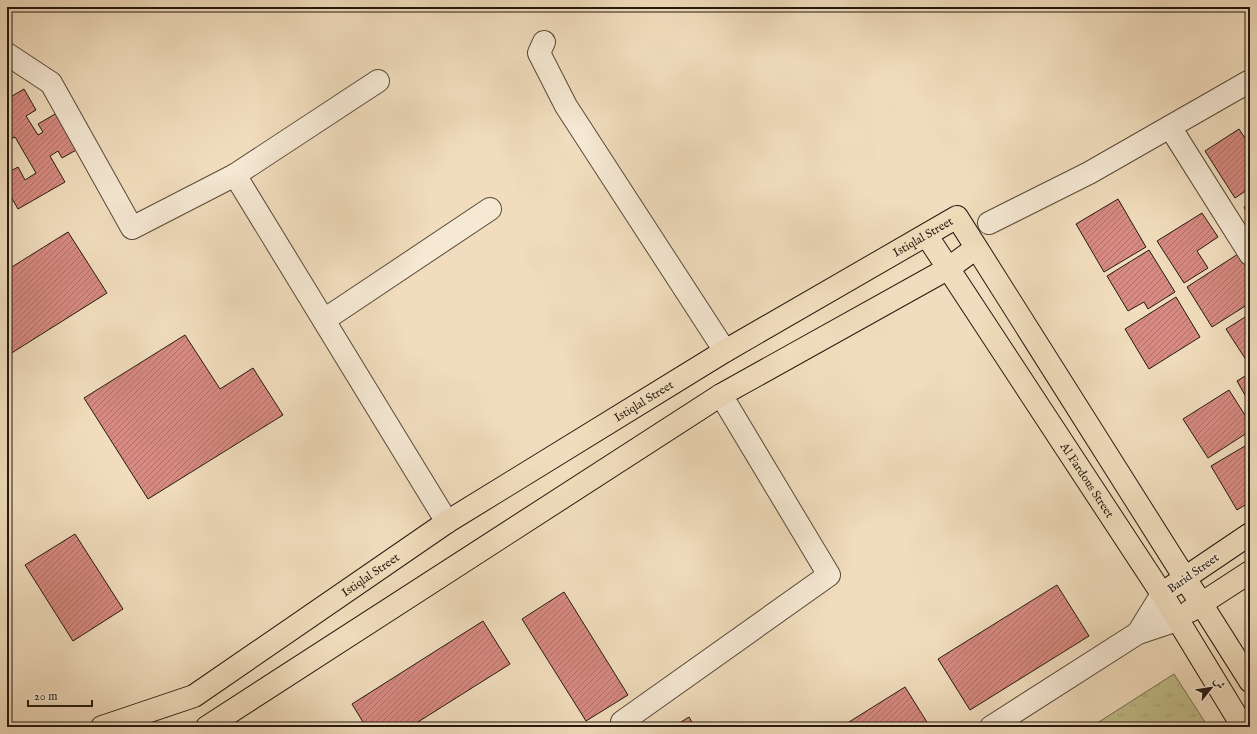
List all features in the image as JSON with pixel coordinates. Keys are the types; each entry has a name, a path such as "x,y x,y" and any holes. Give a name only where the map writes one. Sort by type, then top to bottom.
{"main road":[{"name":"Istiqlal Street","path":"102,727 194,696 447,522 725,351 927,236 957,217"},
{"path":"957,217 1250,681"},
{"name":"Al Fardous Street","path":"927,236 1162,594 1243,727"},
{"path":"207,727 721,395 949,268 976,248"},
{"name":"Barid Street","path":"1162,594 1250,534"},
{"path":"1178,620 1201,603 1250,572"}],"street":[{"path":"544,42 539,53 566,106 725,351"},
{"path":"7,54 51,84 132,228 235,175 378,81"},
{"path":"976,248 989,223 1089,173 1250,81"},
{"path":"1170,127 1250,254"},
{"path":"235,175 447,522"},
{"path":"324,320 490,209"},
{"name":"Istiqlal Street","path":"957,217 989,223"},
{"path":"625,727 622,722 829,575 721,395"},
{"name":"Barid Street","path":"1138,634 1162,594"},
{"path":"991,727 1138,634 1178,620"}],"green space":[{"path":"1174,674 1208,727 1091,727"}],"building":[{"path":"24,89 36,110 26,116 38,135 43,132 38,124 57,113 78,149 62,158 58,151 50,156 65,182 18,209 7,190 7,173 18,167 25,180 36,173 15,137 7,141 7,99"},
{"path":"1239,129 1250,146 1250,188 1235,198 1205,151"},
{"path":"1118,199 1146,247 1104,272 1076,224"},
{"path":"1250,204 1250,220 1244,207"},
{"path":"1202,213 1218,237 1197,251 1208,268 1184,283 1157,241"},
{"path":"68,232 107,293 10,354 7,349 7,270"},
{"path":"1149,250 1175,292 1148,309 1144,302 1128,311 1107,276"},
{"path":"1238,254 1250,273 1250,303 1212,327 1187,287"},
{"path":"1176,297 1200,337 1149,369 1125,329"},
{"path":"1250,314 1250,366 1226,329"},
{"path":"185,335 220,389 253,368 283,415 148,499 84,398"},
{"path":"1250,373 1250,404 1237,381"},
{"path":"1229,390 1250,423 1250,431 1208,458 1183,419"},
{"path":"1250,443 1250,502 1237,510 1211,466"},
{"path":"75,534 123,609 73,641 25,565"},
{"path":"1057,585 1089,636 970,710 938,659"},
{"path":"564,592 628,695 586,721 522,619"},
{"path":"483,621 510,664 410,727 366,727 352,704"},
{"path":"905,687 930,727 841,727"},
{"path":"689,717 695,727 673,727"}]}
